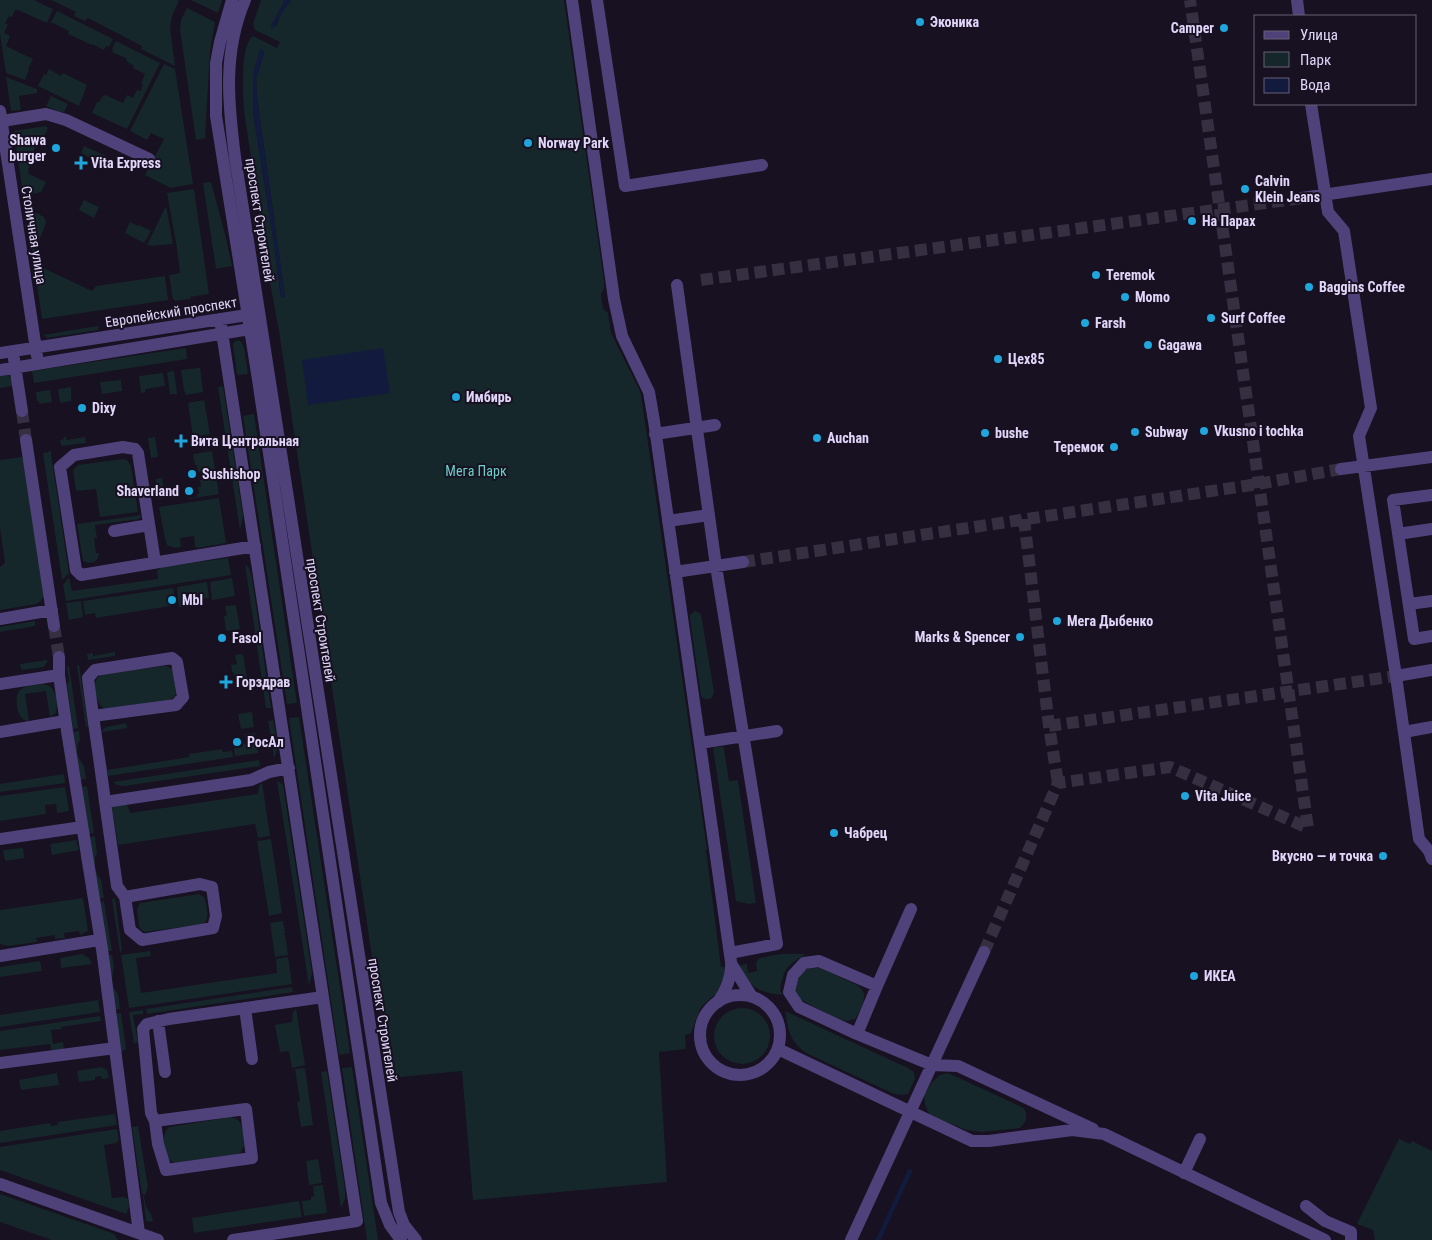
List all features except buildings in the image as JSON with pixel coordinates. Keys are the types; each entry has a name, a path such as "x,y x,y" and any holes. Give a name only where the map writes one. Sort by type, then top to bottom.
{"street":[{"name":"проспект Строителей","path":"232,0 216,63 216,116 241,270 253,317"},
{"name":"проспект Строителей","path":"245,0 240,11 231,45 229,106 253,317 399,1212 404,1225 416,1240"},
{"path":"572,0 614,299 622,336 649,392 731,959 734,971 752,997"},
{"path":"597,0 625,186 762,166"},
{"path":"1296,0 1299,15"},
{"path":"1311,105 1328,212 1344,231 1371,408 1359,436 1419,838 1429,851 1432,859"},
{"path":"1,116 46,114 66,120 149,159"},
{"name":"Столичная улица","path":"1,116 39,363"},
{"path":"1302,198 1432,179"},
{"path":"677,285 716,566 777,944 731,959"},
{"name":"Европейский проспект","path":"6,352 220,319 253,317"},
{"path":"250,329 253,317"},
{"path":"220,319 357,1221 233,1240"},
{"name":"проспект Строителей","path":"250,329 381,1203 390,1225 401,1240"},
{"name":"Европейский проспект","path":"0,370 250,329"},
{"path":"6,352 15,367 22,411"},
{"path":"655,434 715,425"},
{"path":"26,440 54,626"},
{"path":"155,562 138,453 135,449 124,447 74,455 60,467 76,570 81,575 255,546"},
{"path":"1341,469 1432,457"},
{"path":"1432,495 1393,500 1414,639 1432,636"},
{"path":"668,521 709,515"},
{"path":"114,531 150,525"},
{"path":"1398,534 1432,529"},
{"path":"675,572 743,562"},
{"path":"1408,604 1432,601"},
{"path":"0,619 52,610"},
{"path":"58,657 65,722 115,1048 133,1235"},
{"path":"93,716 176,705 183,697 177,662 172,658 95,670 88,678 93,716 117,886 125,897 130,930 142,940 213,928 216,916 212,887 200,884 125,897"},
{"path":"1396,676 1432,670"},
{"path":"0,684 59,675"},
{"path":"0,732 65,722"},
{"path":"1404,732 1432,727"},
{"path":"700,743 777,731"},
{"path":"105,802 251,780 269,772 289,768"},
{"path":"0,839 82,827"},
{"path":"857,1034 911,909"},
{"path":"0,956 99,940"},
{"path":"852,1240 984,952"},
{"path":"718,1002 729,982 731,959"},
{"path":"877,986 819,961 804,962 793,975 789,992 799,1007 857,1034 932,1065 958,1066 1325,1240"},
{"path":"731,996 752,997 766,1005 776,1018 780,1033 778,1049 768,1064 754,1073 727,1074 719,1070 706,1057 700,1040 704,1018 718,1002 731,996"},
{"path":"155,1121 246,1109 252,1158 166,1170 158,1144 155,1121 151,1113 143,1029 147,1024 158,1021 323,997"},
{"path":"245,1008 252,1060"},
{"path":"158,1021 165,1072"},
{"path":"0,1063 115,1048"},
{"path":"778,1049 972,1140 989,1142 1072,1130 1104,1134"},
{"path":"1184,1173 1200,1138"},
{"path":"0,1184 133,1235 158,1240"},
{"path":"1306,1206 1326,1221 1351,1232 1351,1240"}],"green space":[{"path":"0,0 34,0 53,9 47,23 15,10 12,17 9,16 5,23 8,25 4,33 10,36 6,46 33,59 25,80 6,73 0,34"},
{"path":"51,0 179,1 172,16 170,29 175,66 141,49 142,46 88,18 85,21 74,16 76,12"},
{"path":"191,0 222,0 218,13"},
{"name":"Мега Парк","path":"261,0 285,0 271,26 276,26 281,14 291,0 564,0 604,281 604,289 601,294 603,309 608,313 611,333 641,395 707,849 721,967 724,967 725,973 720,990 700,1009 691,1033 685,1035 686,1049 659,1052 667,1182 473,1200 462,1071 390,1078 243,100 244,62 249,42 253,36 277,48 280,42 255,30 253,24","holes":["261,49 264,53 256,79 257,97 285,297 281,297 253,112 254,70"]},
{"path":"187,8 215,22 210,52 205,138 196,140 180,30 181,20"},
{"path":"57,11 113,39 109,47 106,46 104,50 68,34 69,31 51,22"},
{"path":"116,41 160,63 127,129 92,113 97,102 105,95 123,103 127,95 133,98 137,90 141,91 142,89 143,84 141,83 145,74 133,68 134,66 126,61 127,59 112,52"},
{"path":"164,64 175,69 193,184 171,188 145,175 164,139 151,133 147,140 130,131"},
{"path":"49,69 61,76 63,73 87,85 79,106 38,86"},
{"path":"6,77 37,89 37,93 19,96 21,110 11,111"},
{"path":"51,96 68,104 64,112 46,106"},
{"path":"45,126 48,128 44,137 41,136 32,154 34,156 28,170 29,174 46,182 41,192 26,195 23,194 14,131"},
{"path":"84,146 108,157 102,169 94,166 96,161 81,153"},
{"path":"211,182 232,266 216,269 203,183"},
{"path":"194,189 209,294 175,301 169,275 180,273 167,193"},
{"path":"84,200 99,207 94,218 79,210"},
{"path":"166,206 173,244 147,245"},
{"path":"37,213 44,217 46,223 35,251 37,265 92,291 96,286 165,276 168,300 42,319 27,216"},
{"path":"130,222 151,231 144,243 125,233"},
{"path":"180,314 181,318 145,323 144,319"},
{"path":"98,326 98,330 47,338 43,335"},
{"path":"238,340 244,347 248,374 237,375 233,344"},
{"path":"186,348 187,359 34,383 32,371"},
{"path":"200,368 203,392 186,395 181,370"},
{"path":"174,371 177,394 170,394 167,372"},
{"path":"163,373 165,386 145,389 145,392 141,393 139,376"},
{"path":"0,375 8,375 12,380 13,386 0,388"},
{"path":"121,380 122,391 102,394 100,382"},
{"path":"223,386 243,516 240,530 218,387"},
{"path":"71,387 71,401 60,403 58,389"},
{"path":"50,390 52,402 39,404 36,392"},
{"path":"204,400 210,434 193,437 188,403"},
{"path":"254,414 297,703 287,704 243,416"},
{"path":"64,437 67,440 85,437 86,443 61,446 60,440 64,439"},
{"path":"155,437 158,457 151,458 148,438"},
{"path":"52,451 69,573 62,580 43,453"},
{"path":"212,451 215,469 198,472 193,454"},
{"path":"22,457 44,595 41,601 36,604 0,610 0,567 5,563 0,528 0,460"},
{"path":"122,459 127,460 131,466 138,512 100,517 96,489 76,491 73,470 78,465"},
{"path":"216,477 219,494 189,499 197,497 197,494 199,494 200,480"},
{"path":"162,478 165,498 158,499 156,479"},
{"path":"219,498 226,543 198,548 195,547 194,536 180,538 181,547 175,548 167,545 159,507"},
{"path":"142,515 139,519 95,525 97,538 94,538 96,553 99,553 98,559 89,563 83,561 77,524"},
{"path":"228,558 231,575 66,601 63,585 69,577 72,591 158,579 157,571 162,567"},
{"path":"245,564 249,568 252,578 271,708 266,708"},
{"path":"232,578 235,596 212,600 210,582"},
{"path":"207,582 209,598 199,599 199,603 179,607 177,587"},
{"path":"173,588 176,605 96,618 95,613 85,615 83,601"},
{"path":"81,601 83,617 69,620 66,603"},
{"path":"236,605 240,629 226,631 224,616 227,615 225,606"},
{"path":"695,611 701,614 714,692 712,698 709,699 701,696 690,619 690,615"},
{"path":"35,621 35,626 0,632 0,627"},
{"path":"115,652 115,656 88,660 87,654 93,653 93,656"},
{"path":"243,654 248,685 237,687 231,665 237,664 235,655"},
{"path":"47,660 44,667 21,670 20,664"},
{"path":"77,665 79,665 88,726 86,727"},
{"path":"69,666 78,728 73,729 67,685 69,681 67,667"},
{"path":"163,666 173,670 175,697 168,701 105,709 100,704 96,695 95,682 100,676"},
{"path":"44,684 52,688 56,695 56,713 50,717 46,691 25,694 29,721 24,720 18,710 17,699 20,690 28,686"},
{"path":"252,712 254,727 241,729 238,714"},
{"path":"299,717 350,1053 339,1055 289,718"},
{"path":"273,720 277,744 274,758 268,721"},
{"path":"126,723 127,728 102,732 107,727"},
{"path":"79,731 80,740 77,753 84,766 86,779 80,780 73,732"},
{"path":"255,733 258,753 235,756 234,748 243,747 243,744 246,743 245,734"},
{"path":"723,747 724,749 729,781 738,780 756,903 749,904 736,901 713,748"},
{"path":"222,749 223,752 232,751 233,757 108,776 107,770 189,757 189,754"},
{"path":"259,760 260,766 125,786 117,785 113,782"},
{"path":"64,774 65,783 0,792 0,784"},
{"path":"277,780 283,785 312,973 309,986"},
{"path":"262,782 270,836 258,838 255,824 118,845 112,807 123,803 128,806 130,813 258,794 259,786"},
{"path":"87,786 94,833 89,834 82,787"},
{"path":"65,787 69,811 57,813 56,804 45,805 46,814 0,821 0,796"},
{"path":"95,836 97,854 95,857 95,867 101,880 104,898 99,899 89,837"},
{"path":"271,839 282,913 269,916 257,841"},
{"path":"76,840 79,850 52,855 50,844"},
{"path":"23,848 24,858 5,861 3,850"},
{"path":"199,894 205,898 207,909 207,919 203,924 144,932 139,927 137,909 140,903"},
{"path":"83,898 88,931 80,935 79,931 64,933 65,938 55,939 55,935 36,938 37,942 8,946 0,944 0,910"},
{"path":"115,898 122,951 120,952 112,899"},
{"path":"104,901 112,951 106,951 100,902"},
{"path":"283,921 285,933 283,935 285,935 288,955 275,957 270,923"},
{"path":"150,951 151,956 136,958 141,993 277,973 276,959 288,957 292,984 129,1008 121,955"},
{"path":"82,954 89,958 92,964 61,968 60,958"},
{"path":"107,954 112,955 114,967 113,987 118,994 120,1009 114,1010"},
{"path":"780,954 806,954 787,968 780,990 783,995 766,992 752,985 740,965 747,964 748,973 757,971 756,963 759,958"},
{"path":"40,961 42,971 0,977 0,967"},
{"path":"811,968 820,968 862,989 864,1001 855,1019 847,1021 837,1018 796,996 796,987 800,975"},
{"path":"292,987 293,992 147,1014 146,1009"},
{"path":"98,1000 100,1012 0,1027 0,1015"},
{"path":"736,1008 748,1008 758,1012 766,1020 770,1036 766,1052 758,1060 748,1064 736,1064 726,1060 718,1052 714,1042 714,1030 718,1020 726,1012"},
{"path":"296,1009 305,1065 292,1068 289,1051 280,1052 275,1025 292,1022 293,1012"},
{"path":"143,1010 143,1014 133,1015 138,1042 134,1044 129,1012"},
{"path":"785,1011 914,1072 915,1079 908,1094 894,1094 806,1053 792,1039"},
{"path":"121,1013 126,1049 121,1052 115,1014"},
{"path":"100,1016 101,1021 51,1030 53,1044 63,1042 64,1049 52,1052 50,1044 0,1050 0,1031"},
{"path":"101,1067 107,1070 109,1078 102,1079 101,1076 95,1077 95,1080 79,1082 77,1071"},
{"path":"352,1067 378,1240 367,1240 342,1068"},
{"path":"305,1068 313,1125 301,1127 297,1102 300,1101 295,1069"},
{"path":"327,1071 345,1190 345,1199 341,1208 321,1072"},
{"path":"57,1073 59,1085 21,1090 19,1080"},
{"path":"948,1073 1024,1108 1026,1119 1024,1123 1020,1128 982,1132 967,1130 930,1116 925,1105 924,1095 931,1083 940,1075"},
{"path":"115,1114 117,1125 0,1143 0,1131 50,1123 51,1126 58,1125 58,1122"},
{"path":"231,1117 239,1121 243,1132 244,1146 240,1153 174,1163 167,1156 164,1146 164,1135 169,1127"},
{"path":"138,1126 148,1187 144,1197 146,1207 151,1214 153,1222 146,1221 143,1196 144,1194 142,1194 132,1127"},
{"path":"117,1129 119,1140 116,1143 104,1145 112,1198 124,1197 128,1199 129,1207 126,1214 0,1170 0,1147"},
{"path":"1399,1139 1410,1144 1412,1141 1432,1151 1432,1240 1375,1240 1373,1230 1357,1224"},
{"path":"318,1159 322,1183 309,1185 306,1161"},
{"path":"323,1185 327,1213 304,1216 302,1201 311,1200 311,1197 314,1196 313,1186"},
{"path":"0,1194 112,1233 118,1240 52,1240 0,1222"},
{"path":"299,1201 302,1217 194,1233 192,1218"}],"water":[{"path":"285,0 291,0 272,29 271,26"},
{"path":"260,49 264,53 256,79 257,97 284,298 281,297 253,112 254,70"},
{"path":"383,348 390,393 308,405 302,360"}],"waterway":[{"path":"878,1240 910,1171"}],"tunnel":[{"path":"984,952 1058,783 1170,767 1308,828 1190,0"},
{"path":"701,280 1302,198"},
{"path":"22,411 26,440"},
{"path":"743,562 1258,484 1341,469"},
{"path":"1024,519 1049,726 1058,783"},
{"path":"54,626 59,657"},
{"path":"1049,726 1396,676"}],"place":[{"name":"Эконика","path":"920,22"},
{"name":"Camper","path":"1224,28"},
{"name":"Norway Park","path":"528,143"},
{"name":"Shawa burger","path":"56,148"},
{"name":"Vita Express","path":"81,163"},
{"name":"Calvin Klein Jeans","path":"1245,189"},
{"name":"На Парах","path":"1192,221"},
{"name":"Teremok","path":"1096,275"},
{"name":"Baggins Coffee","path":"1309,287"},
{"name":"Momo","path":"1125,297"},
{"name":"Surf Coffee","path":"1211,318"},
{"name":"Farsh","path":"1085,323"},
{"name":"Gagawa","path":"1148,345"},
{"name":"Цех85","path":"998,359"},
{"name":"Имбирь","path":"456,397"},
{"name":"Dixy","path":"82,408"},
{"name":"Vkusno i tochka","path":"1204,431"},
{"name":"Subway","path":"1135,432"},
{"name":"bushe","path":"985,433"},
{"name":"Auchan","path":"817,438"},
{"name":"Вита Центральная","path":"181,441"},
{"name":"Теремок","path":"1114,447"},
{"name":"Sushishop","path":"192,474"},
{"name":"Shaverland","path":"189,491"},
{"name":"Mbl","path":"172,600"},
{"name":"Мега Дыбенко","path":"1057,621"},
{"name":"Marks & Spencer","path":"1020,637"},
{"name":"Fasol","path":"222,638"},
{"name":"Горздрав","path":"226,682"},
{"name":"РосАл","path":"237,742"},
{"name":"Vita Juice","path":"1185,796"},
{"name":"Чабрец","path":"834,833"},
{"name":"Вкусно — и точка","path":"1383,856"},
{"name":"ИКЕА","path":"1194,976"}]}
